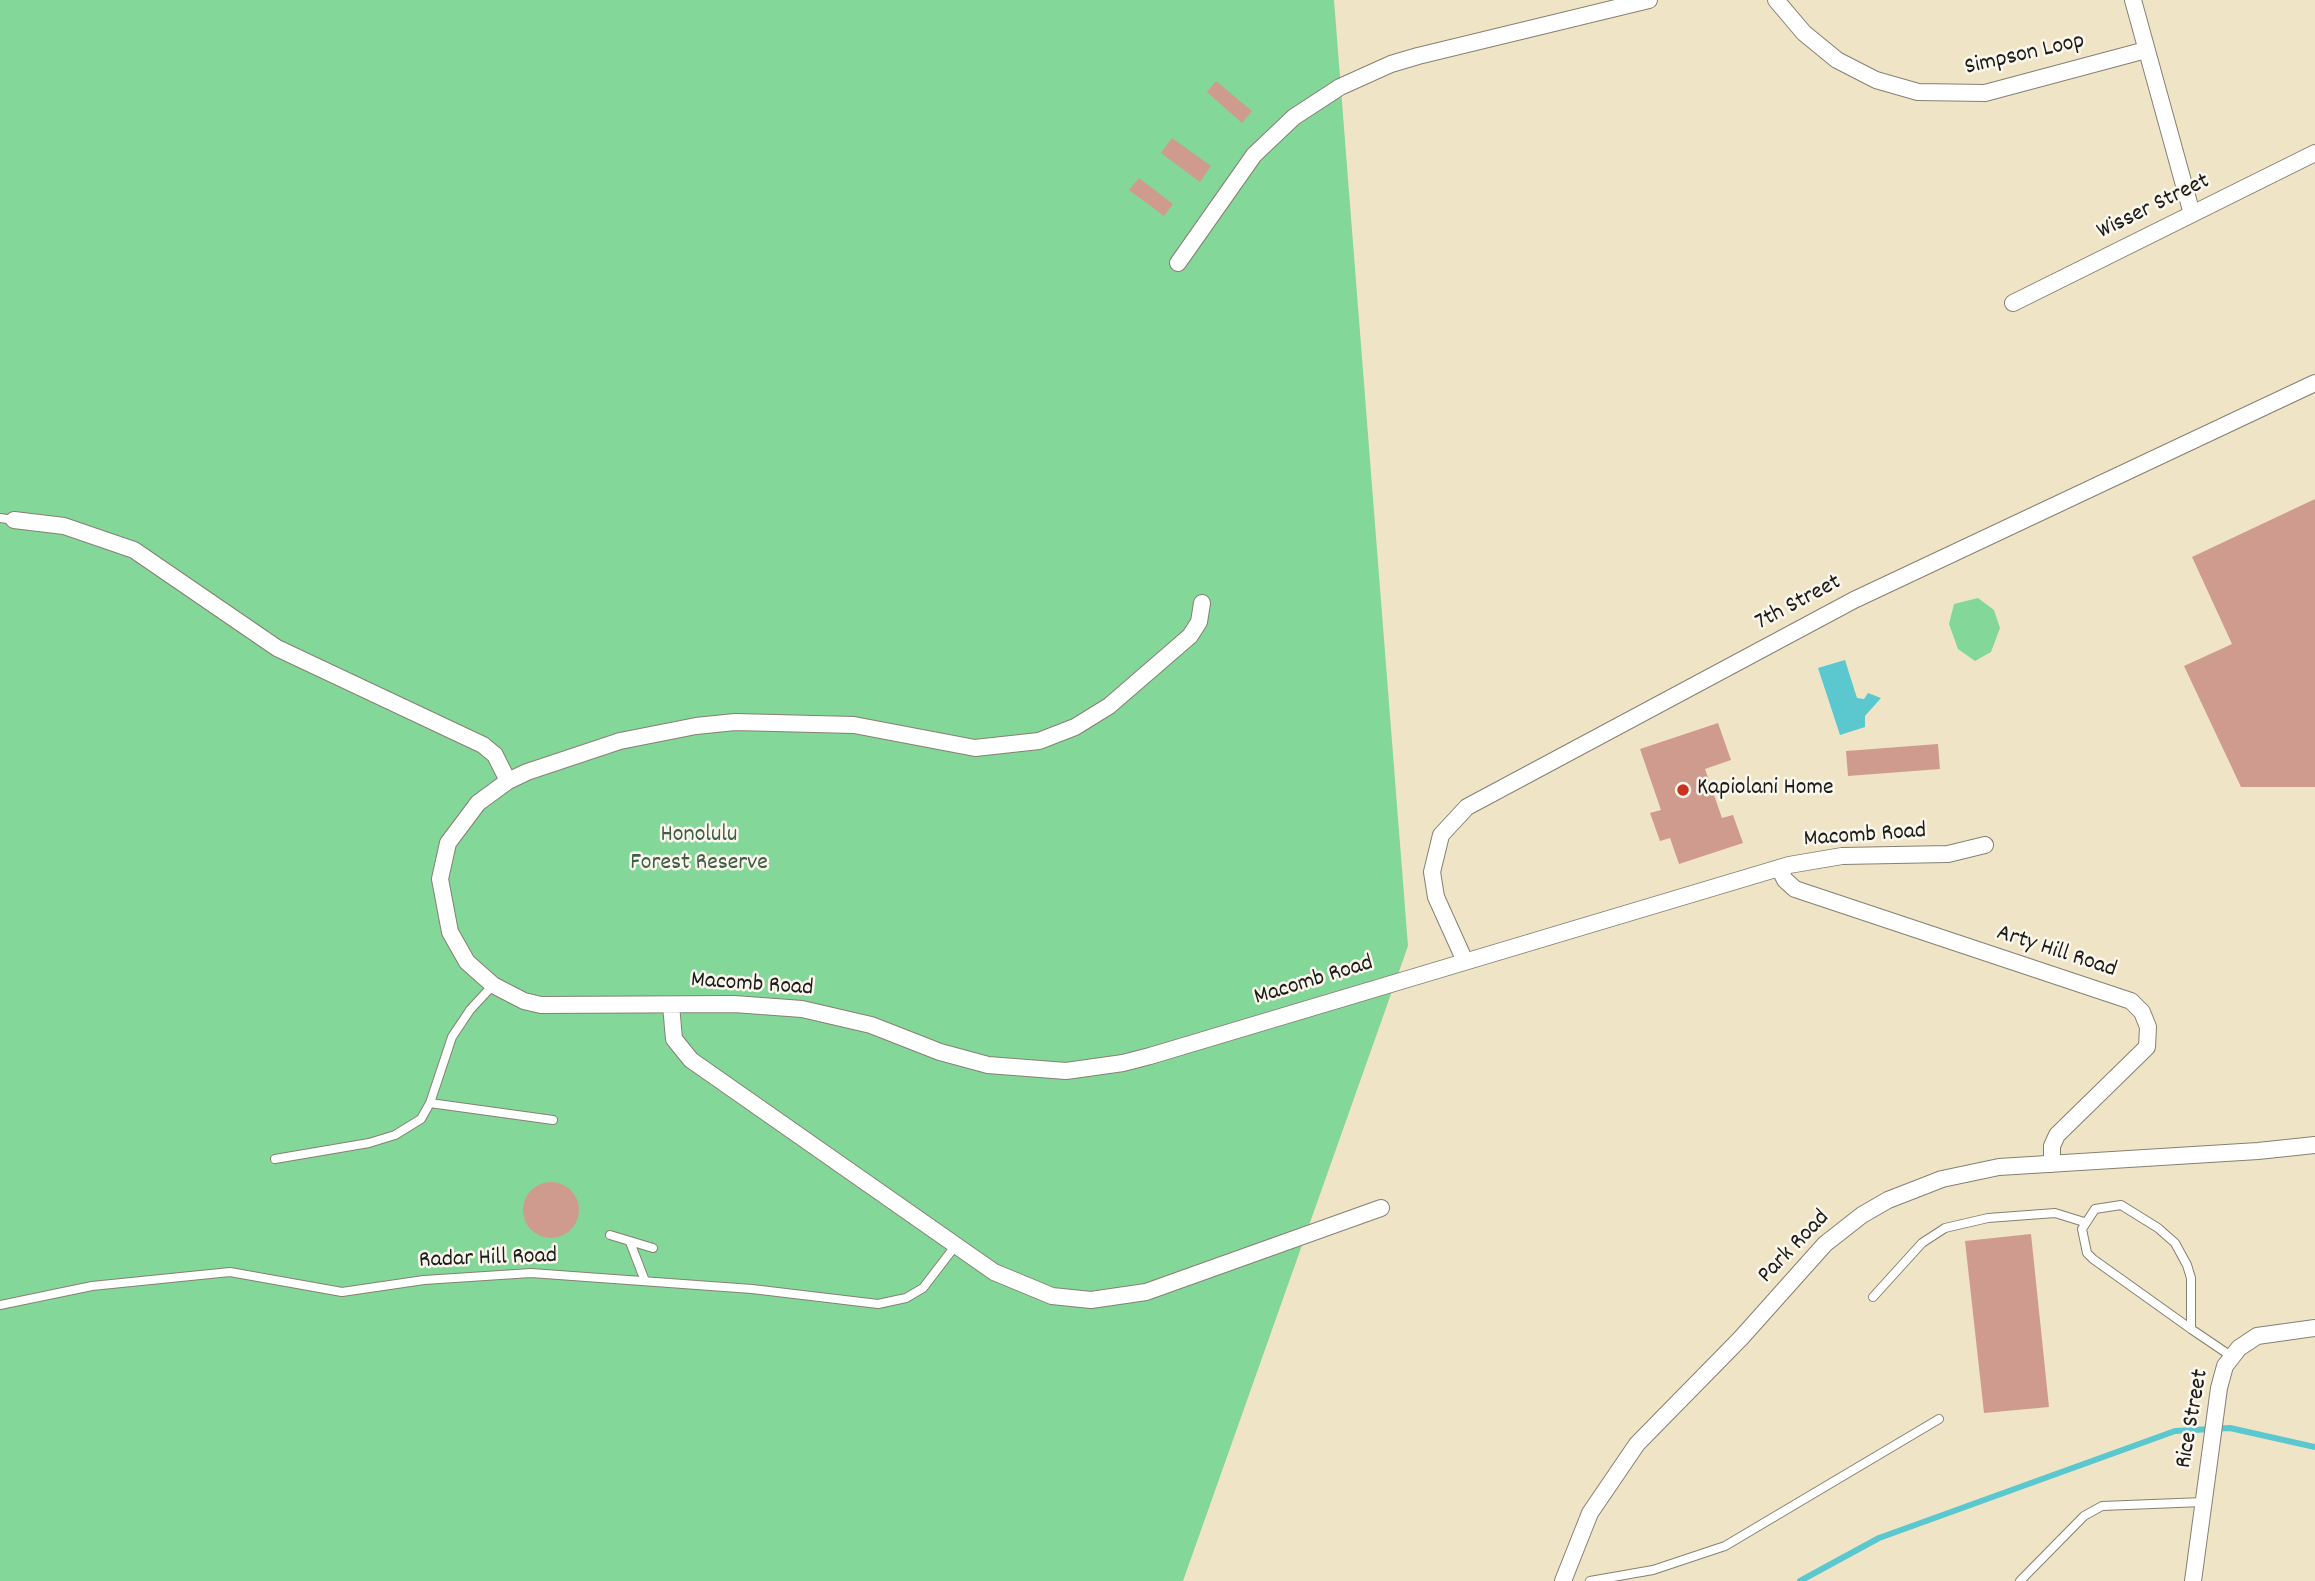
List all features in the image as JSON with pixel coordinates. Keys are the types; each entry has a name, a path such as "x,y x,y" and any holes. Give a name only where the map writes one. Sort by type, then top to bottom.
{"street":[{"path":"1178,262 1254,155 1294,117 1340,86 1391,64 1418,56 1649,0"},
{"name":"Simpson Loop","path":"1776,0 1804,33 1837,60 1876,80 1918,92 1985,93 2147,50"},
{"path":"2133,0 2192,214"},
{"name":"Wisser Street","path":"2013,303 2315,153"},
{"name":"7th Street","path":"1464,959 1436,897 1432,872 1441,835 1467,807 1854,600 2315,383"},
{"path":"7,519 88,532 134,551 277,648 314,669 483,745 495,755 508,781"},
{"name":"Macomb Road","path":"1202,603 1195,630 1166,658 1093,717 1039,741 975,748 854,725 788,721 735,722 683,728 620,741 508,781 478,803 448,843 440,879 443,907 450,932 467,962 493,985 524,1001 541,1005 734,1004 802,1009 871,1025 940,1052 988,1065 1066,1071 1113,1065 1150,1056 1464,959 1779,868 1842,856 1930,856 1986,845"},
{"name":"Arty Hill Road","path":"1779,868 1785,880 1795,889 2131,1002 2143,1012 2148,1027 2147,1047 2057,1135 2052,1146 2052,1164"},
{"path":"671,1004 674,1039 691,1060 994,1272 1032,1290 1073,1299 1110,1299 1146,1292 1381,1209"},
{"name":"Park Road","path":"1563,1581 1590,1513 1619,1467 1825,1244 1862,1215 1888,1200 1942,1178 1999,1167 2315,1144"},
{"name":"Rice Street","path":"2193,1581 2221,1377 2231,1356 2257,1336 2315,1328"}],"lane":[{"path":"275,1159 395,1135 421,1119 430,1103 452,1037 470,1010 493,985"},
{"path":"430,1103 553,1120"},
{"path":"2191,1328 2188,1265 2167,1235 2120,1205 2095,1209 2084,1222 2083,1246 2093,1259 2191,1328 2231,1356"},
{"path":"1873,1297 1922,1243 1945,1228 1988,1219 2055,1213 2084,1222"},
{"path":"610,1235 653,1248"},
{"path":"630,1242 645,1281"},
{"name":"Radar Hill Road","path":"0,1305 92,1286 230,1272 342,1292 424,1280 506,1274 752,1289 863,1303 892,1303 915,1294 931,1282 956,1245"},
{"path":"1590,1581 1653,1570 1726,1546 1939,1419"},
{"path":"2020,1581 2084,1516 2102,1506 2203,1502"}],"green space":[{"name":"Honolulu Forest Reserve","path":"0,0 1334,0 1408,946 1183,1581 0,1581"},
{"path":"1978,598 1994,610 2000,628 1991,652 1975,661 1958,649 1949,624 1954,604"}],"water":[{"path":"1845,660 1857,698 1864,699 1868,693 1881,698 1865,716 1865,727 1840,735 1818,668"}],"building":[{"path":"1216,81 1252,111 1242,123 1207,92"},
{"path":"1172,138 1211,166 1200,182 1161,153"},
{"path":"1139,178 1173,204 1164,216 1129,190"},
{"path":"2315,499 2315,787 2241,787 2184,666 2232,644 2192,557"},
{"name":"Kapiolani Home","path":"1718,723 1731,760 1705,769 1722,818 1733,815 1743,843 1679,864 1670,838 1660,841 1650,813 1661,810 1640,749"},
{"path":"1938,744 1940,769 1848,776 1846,751"},
{"path":"551,1182 562,1184 571,1190 577,1199 577,1221 571,1230 562,1236 551,1238 540,1236 531,1230 525,1221 523,1210 525,1199 531,1190 540,1184"},
{"path":"2031,1234 2049,1407 1984,1413 1965,1241"}],"waterway":[{"path":"1800,1581 1879,1538 2175,1431 2230,1428 2315,1447"}],"place":[{"name":"Kapiolani Home","path":"1683,790"}]}
